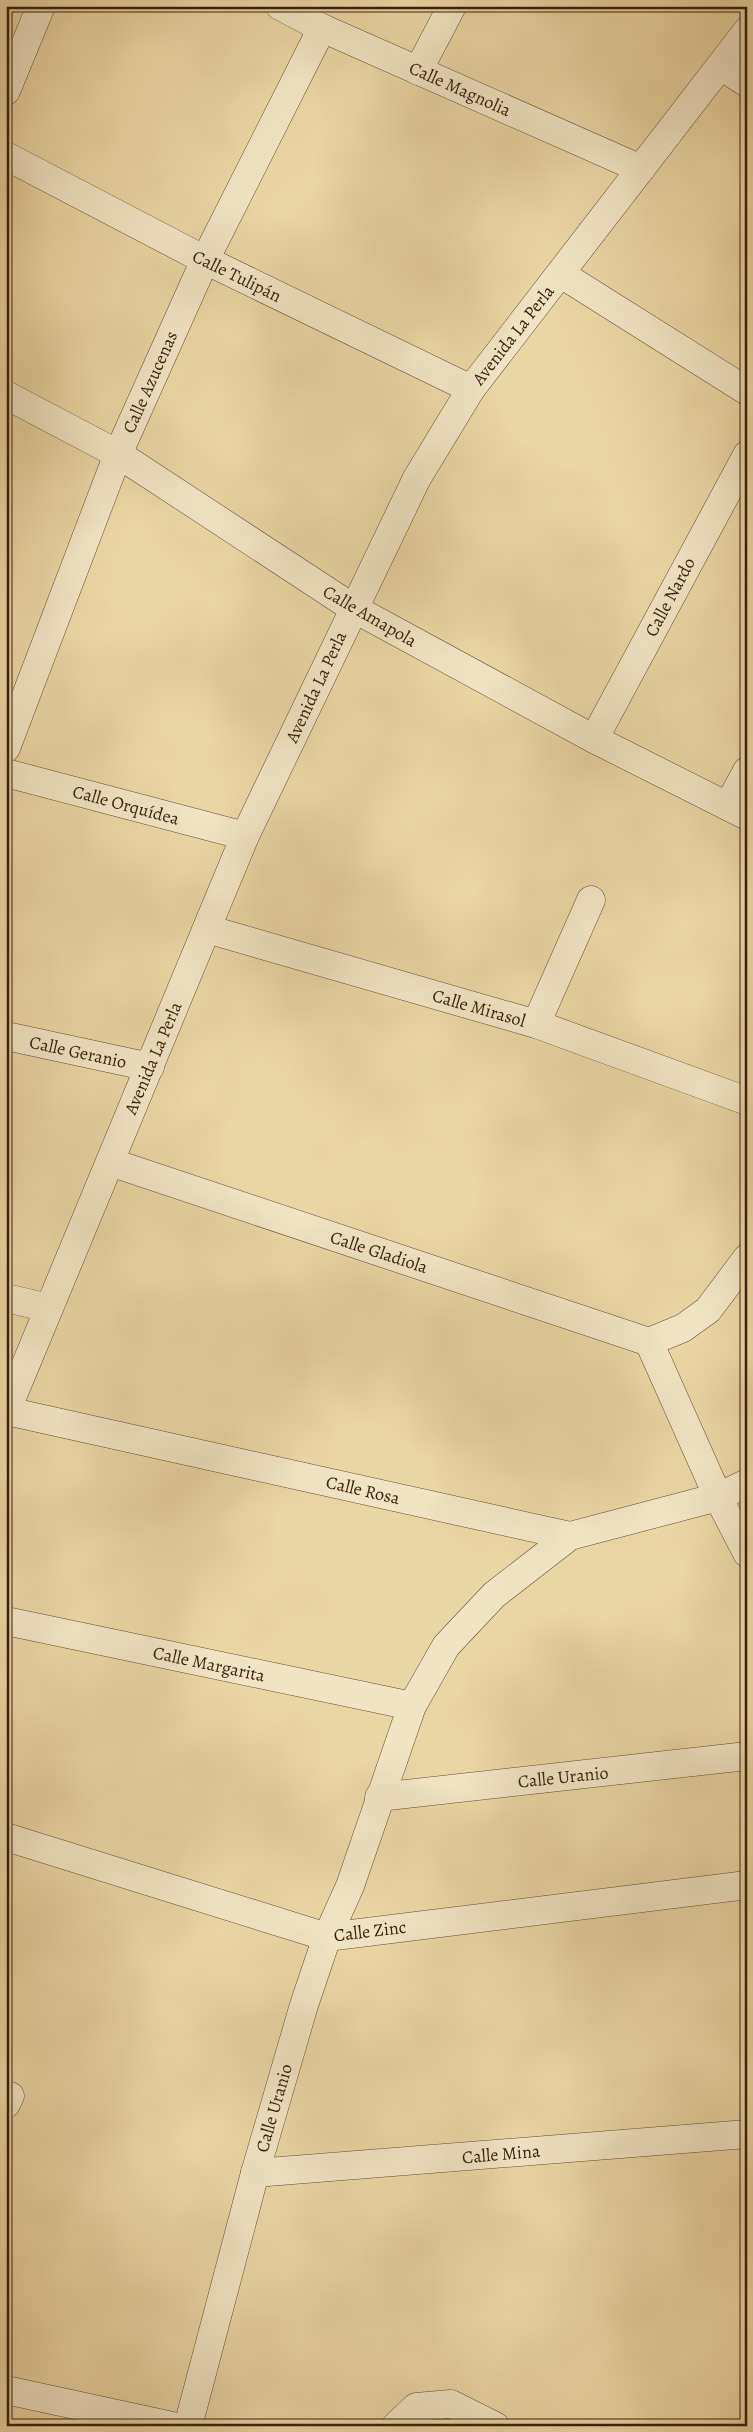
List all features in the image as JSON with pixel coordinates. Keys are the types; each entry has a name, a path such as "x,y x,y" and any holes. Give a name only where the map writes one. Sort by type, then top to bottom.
{"street":[{"path":"6,90 41,6"},
{"name":"Calle Magnolia","path":"280,6 322,28 641,169"},
{"path":"418,71 452,6"},
{"name":"Calle Azucenas","path":"6,748 118,454 205,260 322,28"},
{"name":"Avenida La Perla","path":"6,1411 246,836 353,608 417,478 471,389 747,31"},
{"path":"721,66 747,83"},
{"name":"Calle Tulipán","path":"6,156 205,260 471,389"},
{"path":"561,274 747,391"},
{"name":"Calle Amapola","path":"6,395 118,454 353,608 594,739 737,811"},
{"name":"Calle Nardo","path":"594,739 747,455"},
{"path":"737,811 747,771"},
{"name":"Calle Orquídea","path":"6,773 246,836"},
{"path":"536,1024 591,900"},
{"name":"Calle Mirasol","path":"207,929 536,1024 747,1101"},
{"name":"Calle Geranio","path":"6,1036 150,1067"},
{"name":"Calle Gladiola","path":"110,1162 649,1342"},
{"path":"747,1258 708,1310 683,1328 649,1342 718,1496 747,1553"},
{"path":"6,1298 49,1308"},
{"name":"Calle Rosa","path":"6,1411 570,1536 718,1496 747,1483"},
{"name":"Calle Uranio","path":"188,2426 255,2173 304,2005 326,1937 350,1886 379,1797 412,1706 446,1646 494,1595 570,1536"},
{"name":"Calle Margarita","path":"6,1622 412,1706"},
{"name":"Calle Uranio","path":"379,1797 747,1756"},
{"name":"Calle Zinc","path":"6,1837 326,1937 747,1885"},
{"name":"Calle Mina","path":"255,2173 747,2134"},
{"path":"6,2390 172,2426"},
{"path":"396,2426 416,2407 451,2404 495,2426"}]}
